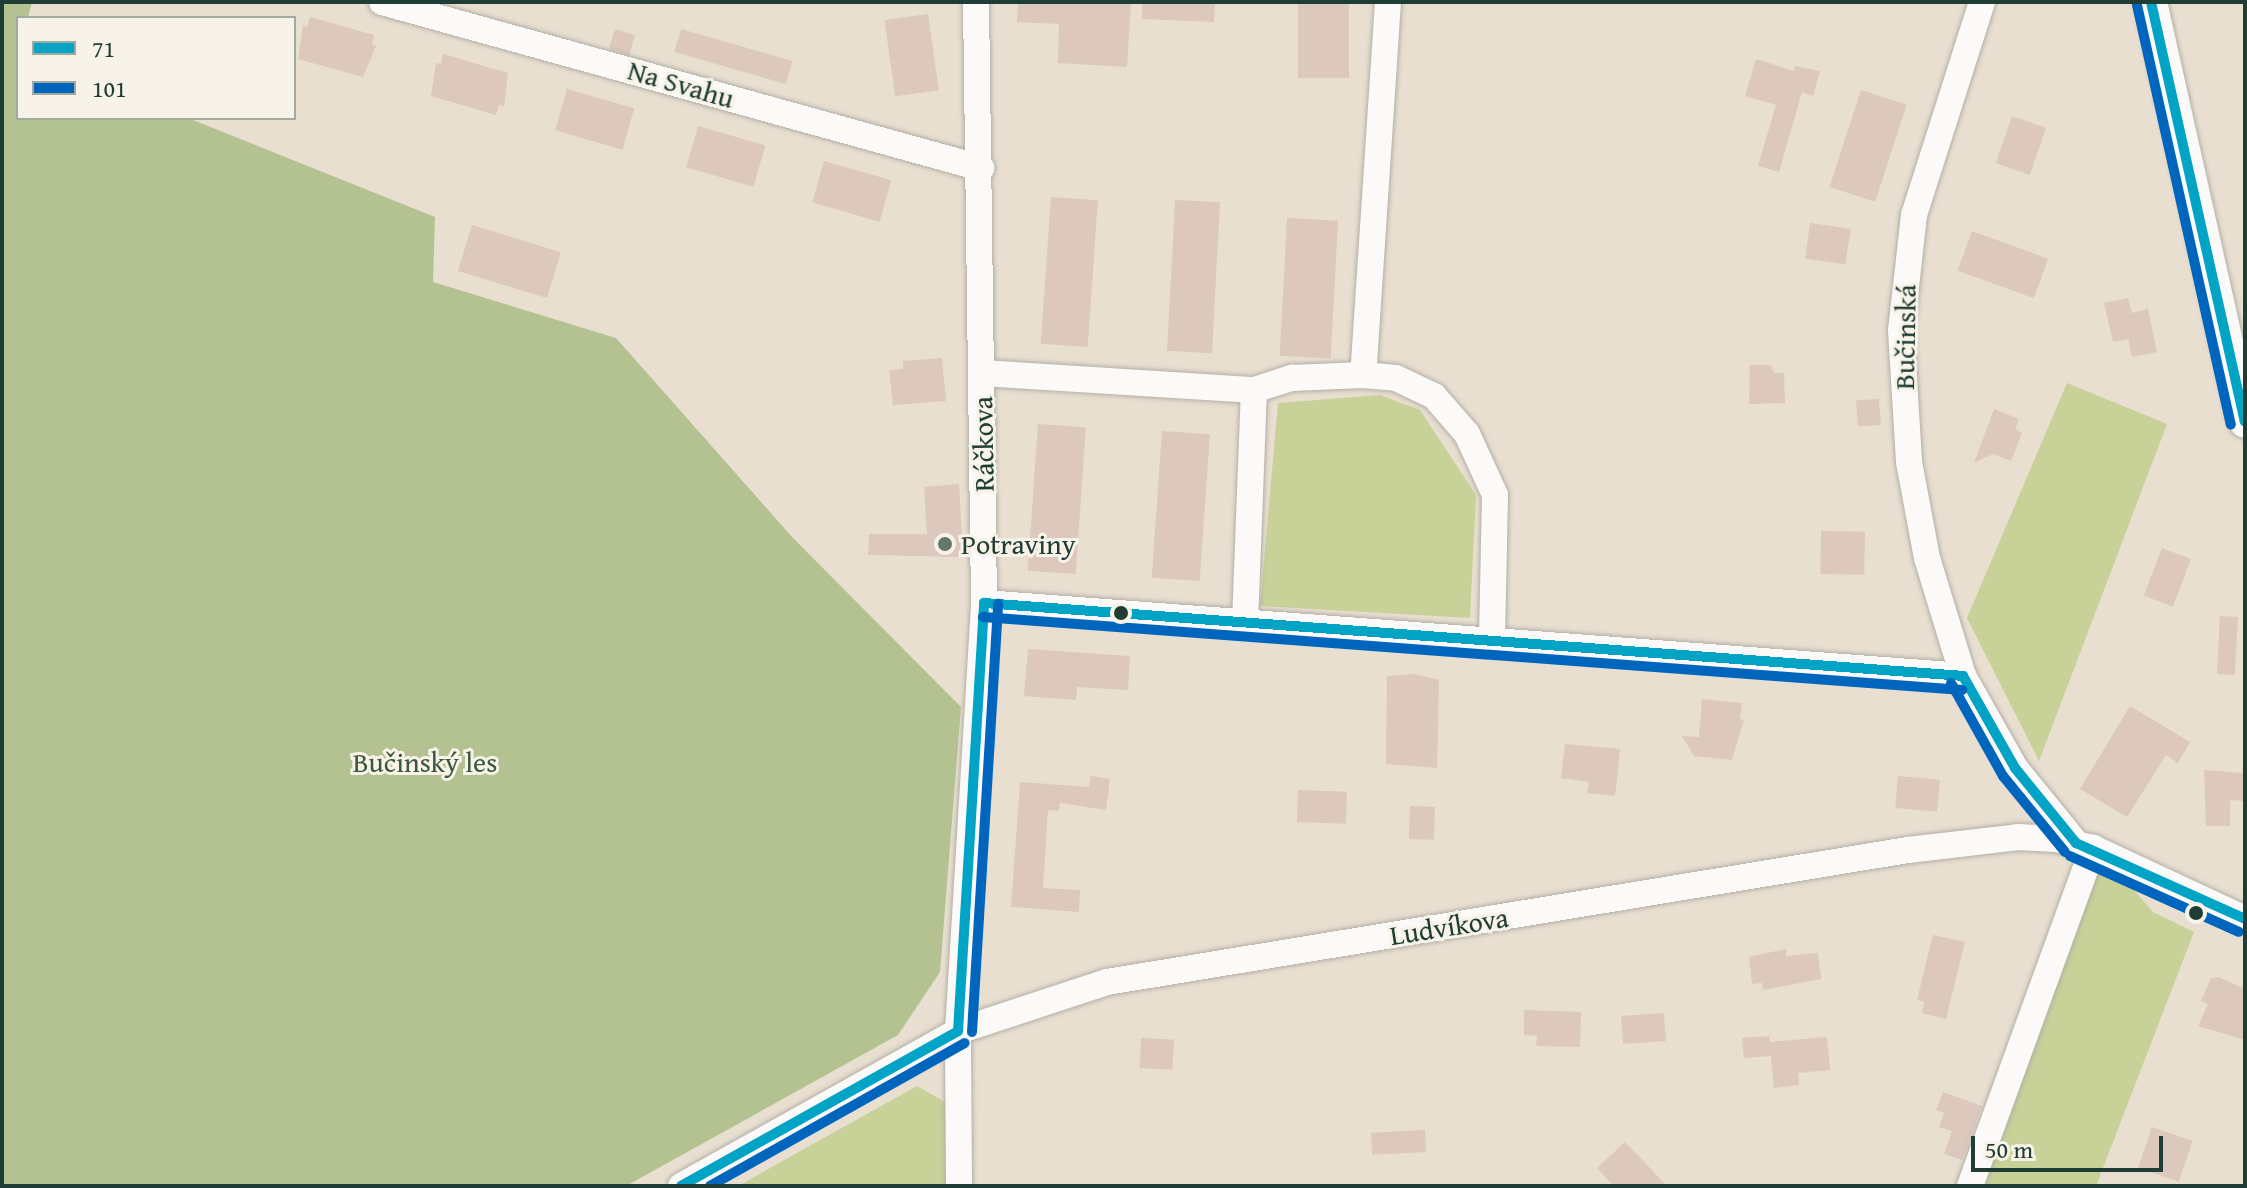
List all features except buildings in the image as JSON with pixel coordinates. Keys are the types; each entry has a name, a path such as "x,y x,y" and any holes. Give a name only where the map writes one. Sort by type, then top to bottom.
{"main road":[{"path":"2151,2 2245,422"}],"street":[{"name":"Na Svahu","path":"382,2 410,5 981,168"},
{"name":"Ráčkova","path":"959,1186 958,1031 984,603 981,168 976,2"},
{"path":"1363,375 1388,2"},
{"name":"Bučinská","path":"1982,2 1918,200 1901,330 1915,500 1963,676 2015,768 2084,845"},
{"name":"Ráčkova","path":"982,373 1254,390 1292,378 1363,375 1396,378 1434,396 1467,434 1495,495 1492,643"},
{"path":"1245,623 1254,390"},
{"path":"984,603 1963,676"},
{"name":"Ludvíkova","path":"681,1186 958,1031 1107,982 1957,842 2018,837 2084,845 2245,919"},
{"path":"1970,1186 2084,845"}],"green space":[{"name":"Bučinský les","path":"2,2 32,2 28,16 16,16 16,120 193,120 435,217 433,282 616,338 792,537 961,707 940,972 898,1035 626,1186 2,1186"},
{"path":"2067,383 2167,424 2039,761 1967,618"},
{"path":"1380,395 1420,410 1476,495 1470,618 1260,606 1278,403"},
{"path":"2096,867 2126,881 2153,912 2194,932 2096,1186 1971,1186"},
{"path":"917,1086 954,1107 951,1186 738,1186"}],"transit line":[{"name":"71","path":"2151,2 2245,422"},
{"name":"101","path":"2137,5 2231,425"},
{"name":"71","path":"984,603 1963,676"},
{"name":"71","path":"958,1031 984,603"},
{"name":"101","path":"972,1032 998,604"},
{"name":"101","path":"983,617 1962,690"},
{"name":"71","path":"1963,676 2015,768 2076,843"},
{"name":"101","path":"1951,683 2003,776 2065,852"},
{"name":"71","path":"2076,843 2245,919"},
{"name":"101","path":"2070,856 2239,932"},
{"name":"71","path":"681,1186 958,1031"},
{"name":"101","path":"710,1186 965,1043"}],"place":[{"name":"Potraviny","path":"945,544"}]}
